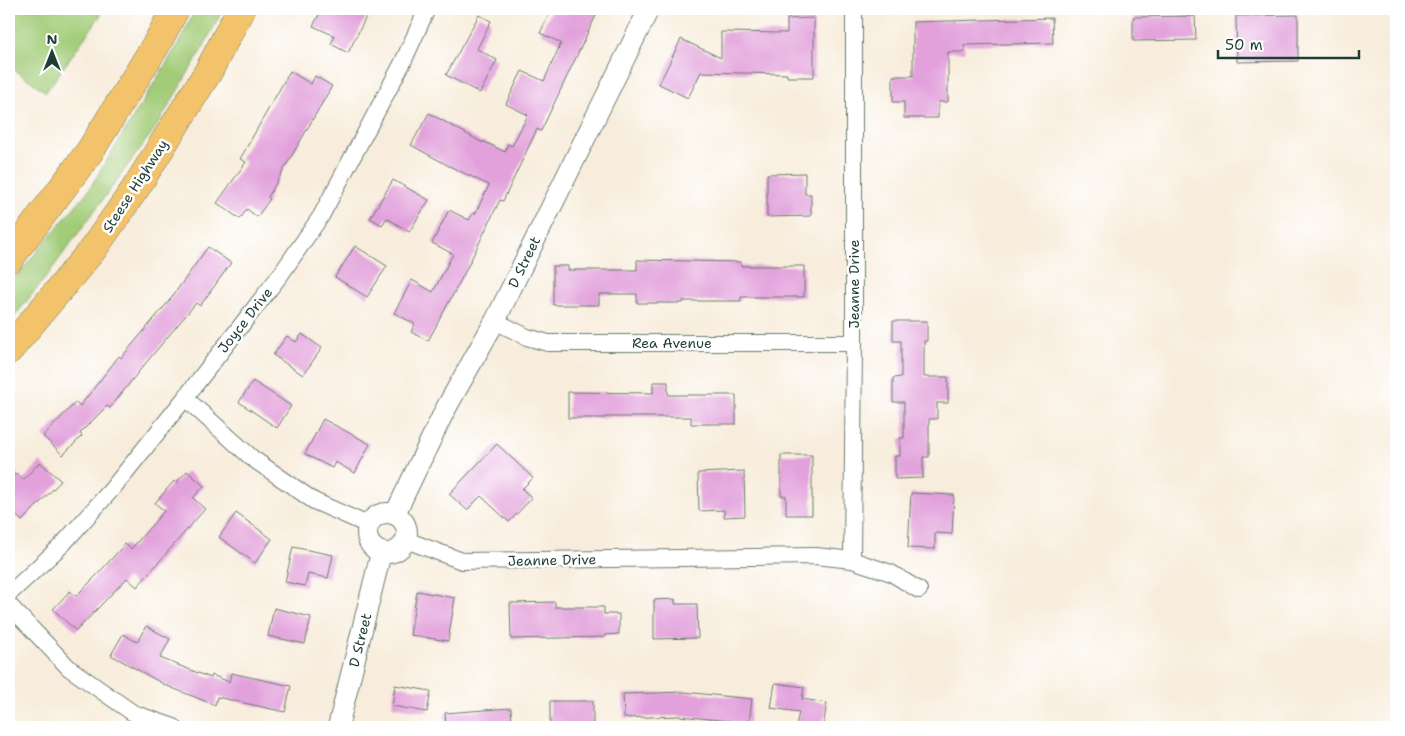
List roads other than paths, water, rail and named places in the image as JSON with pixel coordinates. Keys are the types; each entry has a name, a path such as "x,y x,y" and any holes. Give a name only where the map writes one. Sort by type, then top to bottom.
{"highway":[{"path":"9,259 90,151 157,43 175,9"},
{"name":"Steese Highway","path":"9,350 93,249 134,189 208,72 241,9"}],"street":[{"name":"Joyce Drive","path":"9,594 62,545 112,489 281,274 321,216 402,64 427,9"},
{"name":"D Street","path":"395,514 445,410 495,321 649,9"},
{"name":"Jeanne Drive","path":"852,560 854,9"},
{"name":"Rea Avenue","path":"495,321 527,337 548,343 854,343"},
{"path":"185,398 252,458 314,501 368,526"},
{"path":"389,512 395,514 405,523 407,529 406,540 395,552 381,553 375,550 367,538 368,526 376,515 389,512"},
{"name":"Jeanne Drive","path":"406,540 462,561 816,556 852,560 891,573 919,590"},
{"name":"D Street","path":"338,727 381,553"},
{"path":"9,605 69,668 133,713 174,727"}]}
